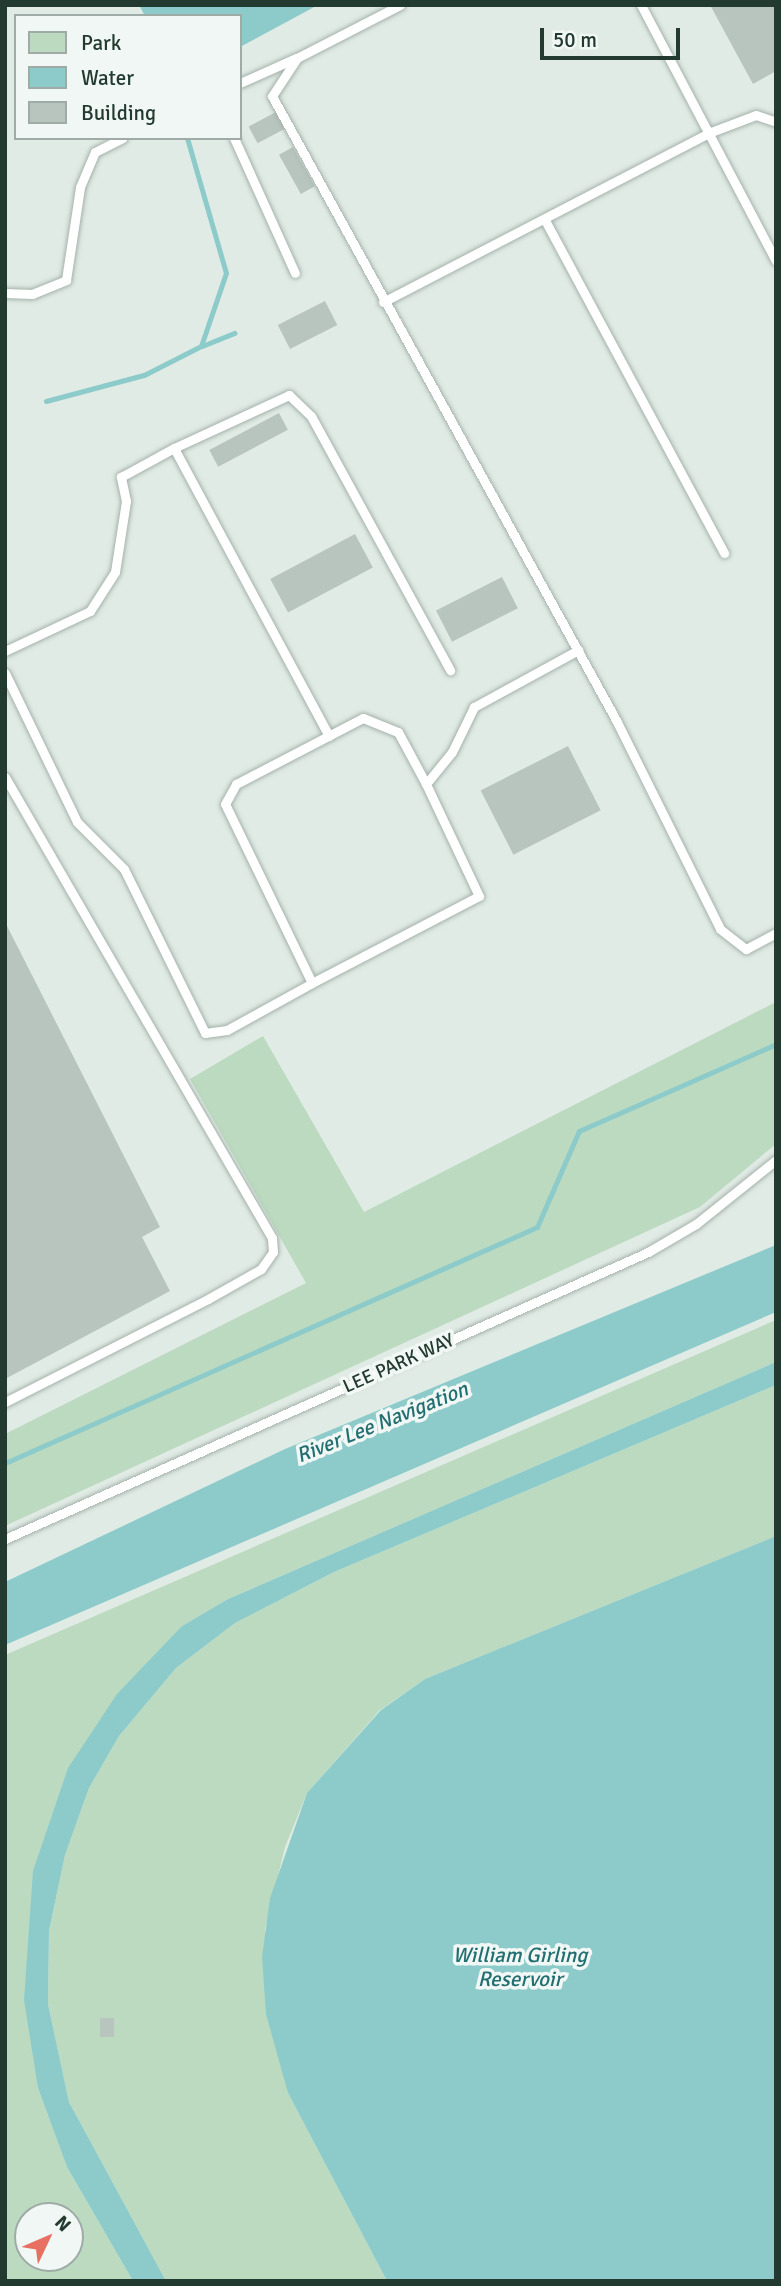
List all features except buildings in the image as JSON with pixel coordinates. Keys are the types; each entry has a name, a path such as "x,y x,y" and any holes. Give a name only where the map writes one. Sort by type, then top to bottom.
{"lane":[{"path":"242,82 297,58 400,5"},
{"path":"641,5 711,132 776,261"},
{"path":"297,58 272,96 383,302 578,650 720,929 746,949 776,933"},
{"path":"383,302 545,222 711,132 756,115 776,122"},
{"path":"5,293 32,294 66,280 80,187 95,152 119,140"},
{"path":"235,140 295,273"},
{"path":"545,222 724,553"},
{"path":"5,651 90,611 115,572 126,501 121,477 174,449 289,396 311,416 450,670"},
{"path":"174,449 329,736"},
{"path":"426,784 452,752 474,707 578,650"},
{"path":"5,673 77,822 124,869 205,1033 227,1030 479,896 398,732 363,718 236,784 225,804 312,983"},
{"path":"5,776 236,1184 272,1238 273,1252 261,1269 5,1402"},
{"name":"LEE PARK WAY","path":"5,1539 648,1252 696,1224 776,1160"}],"green space":[{"path":"776,1002 776,1144 700,1207 5,1526 5,1434 306,1283 190,1079 263,1036 364,1212"},
{"path":"776,1320 776,1362 228,1599 182,1626 33,1871 38,2088 67,2167 133,2281 5,2281 5,1655"},
{"path":"776,1385 776,1536 425,1679 380,1710 307,1793 285,1847 265,1929 288,2093 387,2281 166,2281 69,2102 48,2004 49,1931 65,1855 89,1788 119,1736 176,1668 235,1623 334,1572"}],"water":[{"path":"139,5 318,5 242,46 242,14 144,14"},
{"name":"River Lee Navigation","path":"776,1245 776,1312 5,1645 5,1582 285,1449"},
{"path":"776,1362 776,1385 334,1572 235,1623 176,1668 119,1736 89,1788 65,1855 49,1931 48,2004 69,2102 166,2281 133,2281 67,2167 38,2088 24,2000 33,1871 68,1768 117,1694 182,1626 228,1599"},
{"name":"William Girling Reservoir","path":"776,1536 776,2281 387,2281 288,2093 266,2014 262,1957 270,1898 307,1793 381,1710 425,1679"}],"waterway":[{"path":"46,401 144,375 201,346 226,273 188,140"},
{"path":"202,346 235,333"},
{"path":"5,1463 537,1227 579,1131 776,1044"}]}
